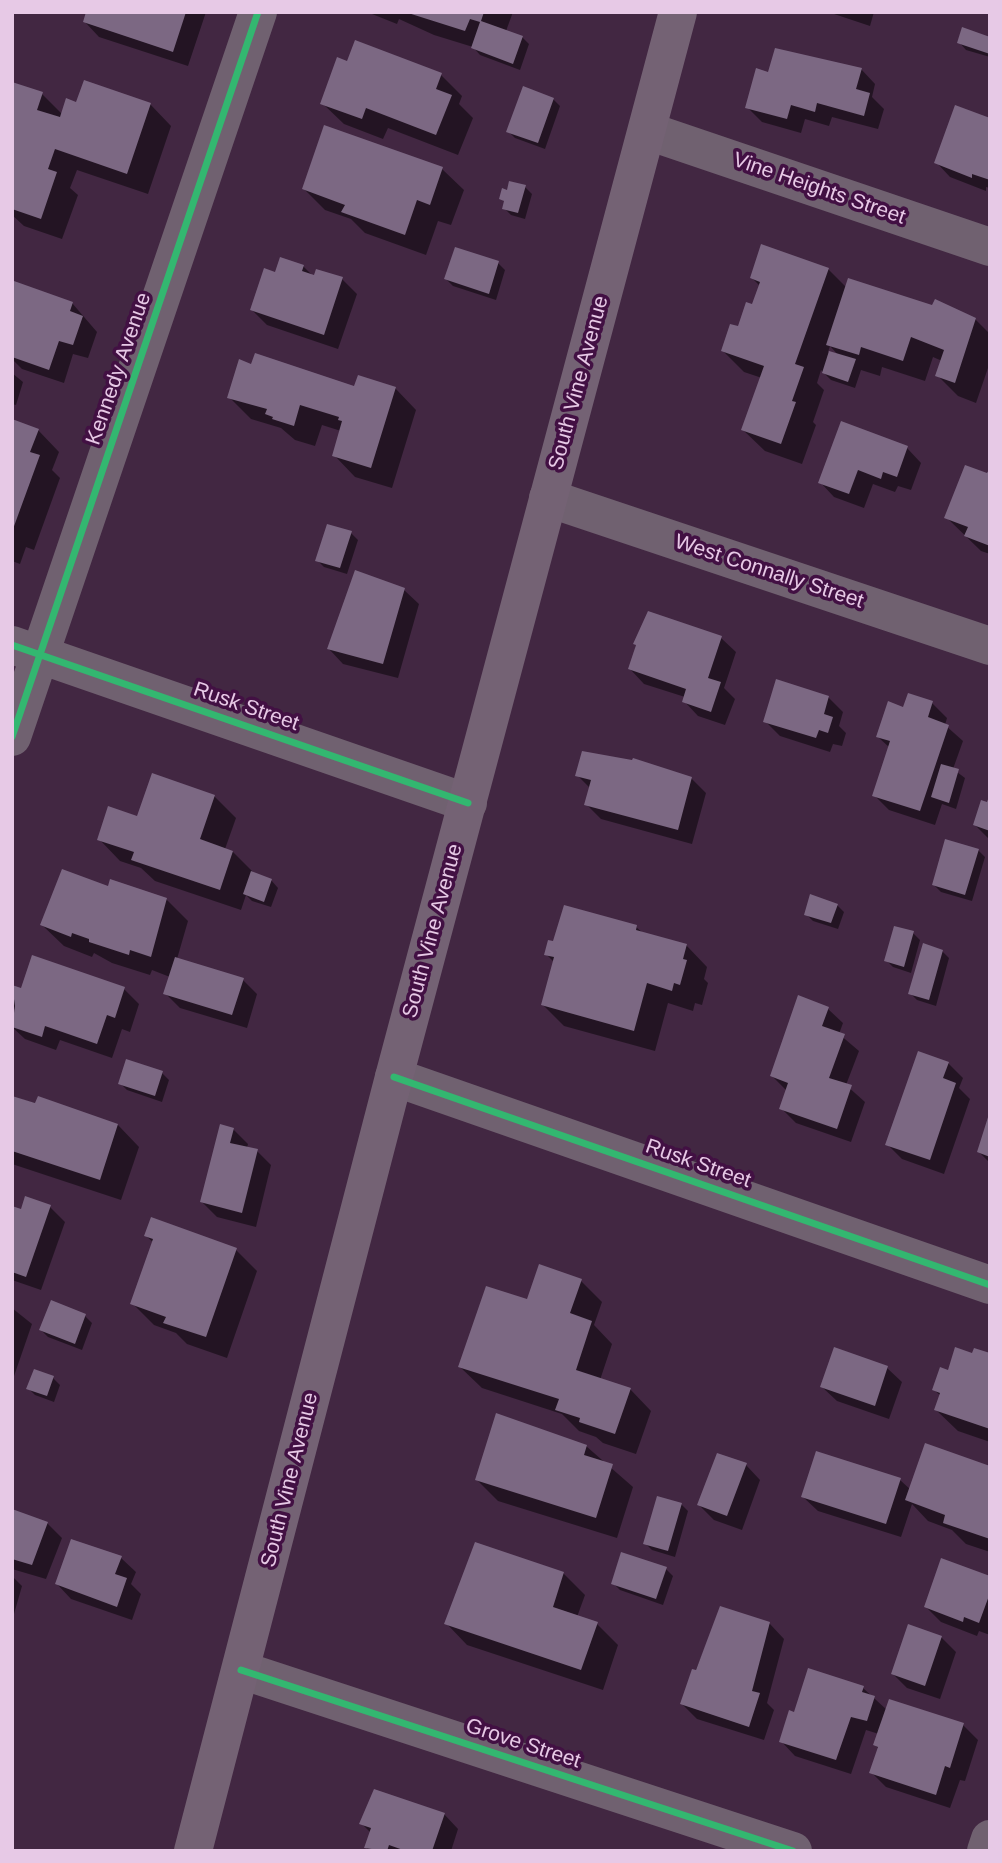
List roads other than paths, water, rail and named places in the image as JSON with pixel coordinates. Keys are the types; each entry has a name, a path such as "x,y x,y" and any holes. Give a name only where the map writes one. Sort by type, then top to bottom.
{"main road":[{"name":"South Vine Avenue","path":"193,1851 394,1077 678,12"}],"street":[{"name":"Kennedy Avenue","path":"12,737 26,650 258,12"},
{"name":"Vine Heights Street","path":"648,131 990,247"},
{"name":"West Connally Street","path":"548,498 990,646"},
{"name":"Rusk Street","path":"26,650 468,803"},
{"name":"Rusk Street","path":"394,1077 990,1285"},
{"name":"Grove Street","path":"241,1671 793,1851"},
{"path":"986,1851 990,1839"}]}
